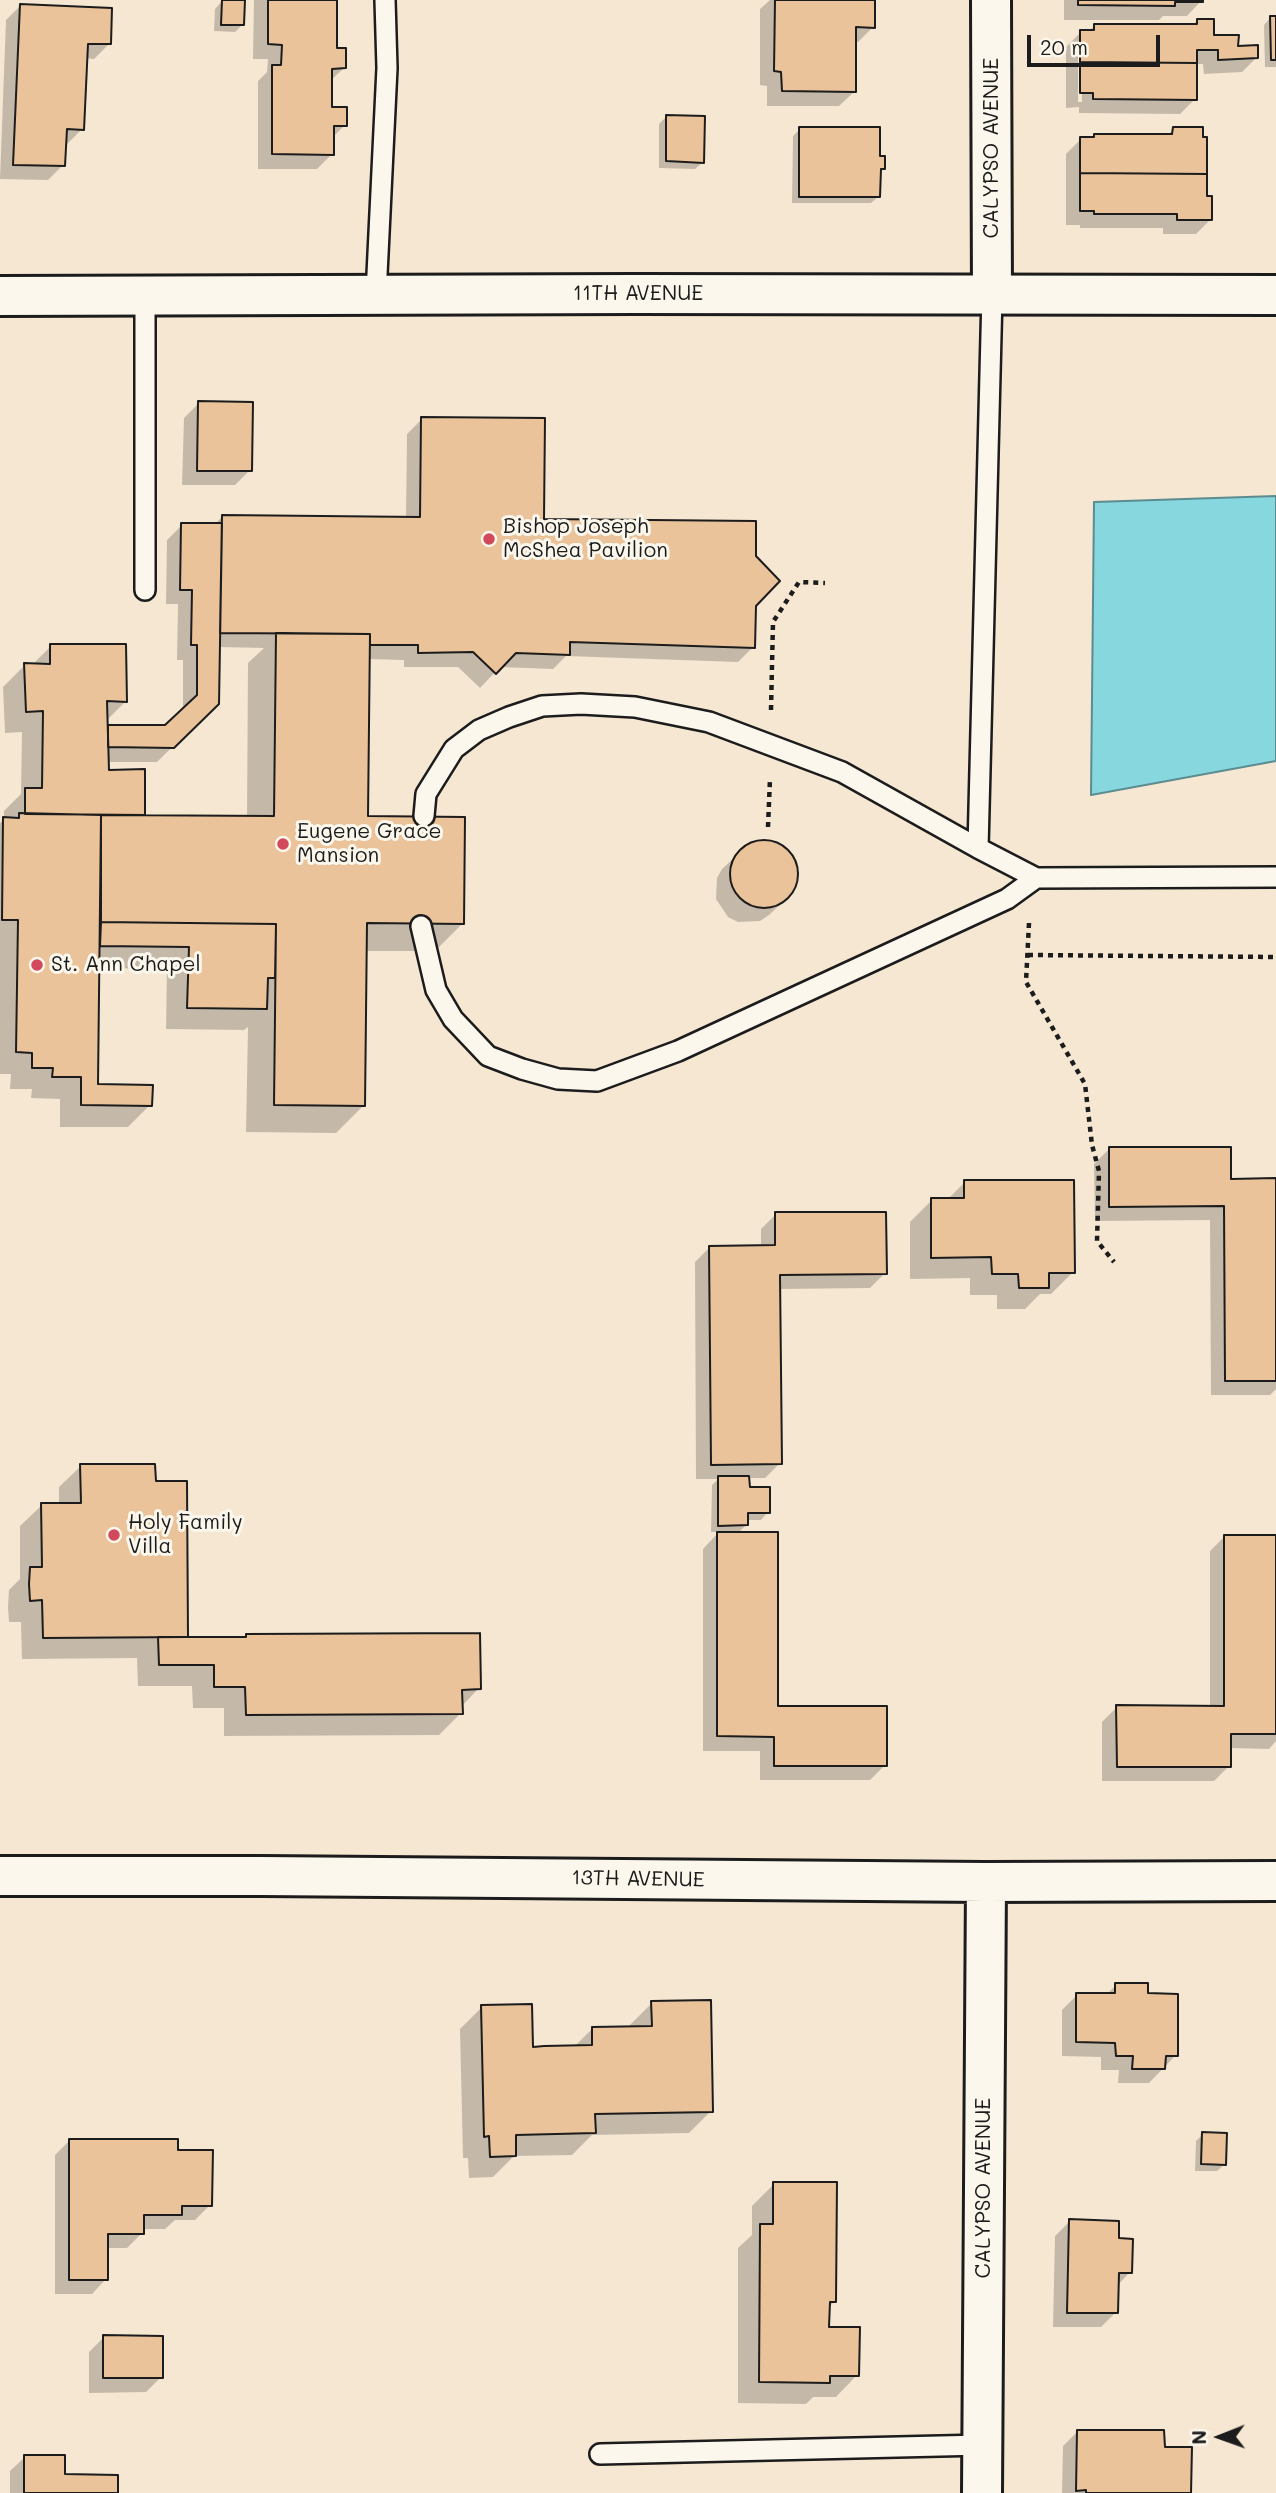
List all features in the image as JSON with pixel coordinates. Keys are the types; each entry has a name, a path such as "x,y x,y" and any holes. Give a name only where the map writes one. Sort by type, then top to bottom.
{"street":[{"name":"CALYPSO AVENUE","path":"991,0 992,295"},
{"name":"11TH AVENUE","path":"0,296 1276,295"},
{"name":"13TH AVENUE","path":"0,1877 1276,1881"},
{"name":"CALYPSO AVENUE","path":"982,2493 986,1882"}],"lane":[{"path":"376,295 387,68 385,0"},
{"path":"145,295 145,590"},
{"path":"978,848 992,295"},
{"path":"424,816 426,794 454,749 479,730 542,706 581,704 635,707 709,722 842,772 1036,878 1276,877"},
{"path":"421,926 436,990 453,1019 488,1056 558,1079 597,1081 678,1051 1007,899 1036,878"},
{"path":"600,2454 982,2445"}],"path":[{"path":"768,827 773,622 799,582 825,583"},
{"path":"1036,878 1029,920 1026,982 1085,1084 1092,1145 1100,1171 1097,1241 1114,1262"},
{"path":"1028,955 1276,957"}],"water":[{"path":"1276,496 1276,761 1091,795 1094,502"}],"building":[{"path":"222,0 245,0 244,25 221,25"},
{"path":"268,0 337,0 337,48 346,48 346,68 332,69 332,107 347,107 347,126 334,126 334,155 272,154 272,65 281,65 282,45 268,44"},
{"path":"775,0 875,0 875,28 856,27 856,92 782,91 781,72 774,71"},
{"path":"1078,0 1203,2 1175,2 1175,6 1078,5"},
{"path":"20,4 112,8 111,44 88,44 84,130 67,129 65,166 13,165"},
{"path":"1270,16 1276,16 1276,60 1271,60"},
{"path":"1197,19 1214,19 1214,35 1239,35 1238,46 1258,45 1258,58 1218,60 1218,50 1197,50 1197,63 1080,62 1080,30 1094,30 1094,24 1197,24"},
{"path":"1080,62 1197,63 1197,100 1093,99 1093,93 1080,93"},
{"path":"666,115 705,116 704,163 666,161"},
{"path":"799,127 880,127 880,156 885,156 885,169 881,169 880,197 799,197"},
{"path":"1173,127 1203,127 1203,137 1207,137 1207,174 1080,173 1080,137 1094,137 1094,134 1172,134"},
{"path":"1080,173 1207,174 1207,196 1212,196 1212,220 1177,220 1177,214 1094,214 1094,211 1080,211"},
{"path":"198,401 253,402 252,471 197,471"},
{"name":"Bishop Joseph McShea Pavilion","path":"421,417 545,418 544,519 756,521 756,556 780,581 756,606 755,648 570,642 570,655 516,653 496,674 473,652 418,653 418,645 370,645 370,634 220,633 222,515 420,517"},
{"path":"181,523 222,523 219,704 174,748 108,747 108,725 165,725 197,695 197,645 191,645 192,590 180,590"},
{"name":"Eugene Grace Mansion","path":"276,633 370,634 368,816 465,817 464,924 367,923 365,1106 274,1105 276,924 101,922 101,815 274,816"},
{"path":"50,644 126,644 127,702 107,701 109,770 145,769 145,815 25,814 25,788 42,788 43,711 26,712 24,663 50,664"},
{"path":"19,813 101,815 98,1084 153,1085 152,1106 81,1105 81,1077 52,1077 53,1068 32,1068 32,1053 16,1052 18,920 2,920 3,817 19,818"},
{"path":"757,840 771,840 783,845 793,855 798,874 793,893 783,903 771,908 757,908 745,903 735,893 730,881 730,867 735,855 745,845"},
{"path":"101,922 276,924 275,978 268,978 267,1009 187,1008 189,947 100,946"},
{"path":"1109,1147 1231,1147 1231,1179 1276,1178 1276,1381 1225,1381 1224,1206 1109,1207"},
{"path":"964,1180 1074,1180 1075,1273 1049,1273 1049,1288 1019,1288 1018,1274 992,1274 991,1257 931,1258 931,1198 964,1198"},
{"path":"775,1212 886,1212 887,1274 780,1275 782,1464 711,1465 709,1246 775,1245"},
{"name":"Holy Family Villa","path":"80,1464 155,1464 156,1481 187,1481 188,1637 43,1638 42,1600 30,1601 29,1584 30,1567 42,1567 41,1503 81,1503"},
{"path":"718,1476 749,1476 750,1487 770,1487 770,1513 748,1513 748,1525 718,1526"},
{"path":"717,1532 778,1532 778,1706 887,1706 887,1766 774,1766 774,1737 717,1736"},
{"path":"1224,1535 1276,1535 1276,1734 1231,1734 1231,1767 1117,1767 1116,1705 1224,1706"},
{"path":"480,1633 481,1689 462,1690 463,1714 246,1715 245,1687 214,1687 214,1665 159,1665 158,1637"},
{"path":"1115,1983 1148,1983 1148,1993 1178,1994 1178,2056 1166,2056 1165,2069 1132,2069 1133,2056 1116,2056 1115,2043 1076,2042 1076,1993 1115,1993"},
{"path":"711,2000 713,2112 595,2114 596,2133 516,2135 516,2156 490,2157 489,2136 484,2137 481,2005 532,2004 533,2047 592,2045 592,2027 652,2026 651,2001"},
{"path":"1202,2132 1227,2133 1226,2165 1201,2164"},
{"path":"69,2139 178,2139 178,2150 213,2150 212,2206 182,2206 182,2215 144,2215 144,2234 108,2234 108,2280 69,2280"},
{"path":"773,2182 837,2182 836,2302 830,2302 829,2327 860,2327 859,2376 830,2376 830,2383 759,2382 760,2224 773,2224"},
{"path":"1069,2219 1119,2221 1119,2238 1133,2239 1132,2273 1119,2273 1118,2313 1067,2313"},
{"path":"103,2335 163,2336 163,2378 103,2378"},
{"path":"1077,2430 1164,2430 1165,2447 1192,2447 1191,2493 1076,2491"},
{"path":"24,2455 65,2455 65,2474 118,2475 118,2493 24,2493"}],"place":[{"name":"Bishop Joseph McShea Pavilion","path":"489,539"},
{"name":"Eugene Grace Mansion","path":"283,844"},
{"name":"St. Ann Chapel","path":"37,965"},
{"name":"Holy Family Villa","path":"114,1535"}]}
